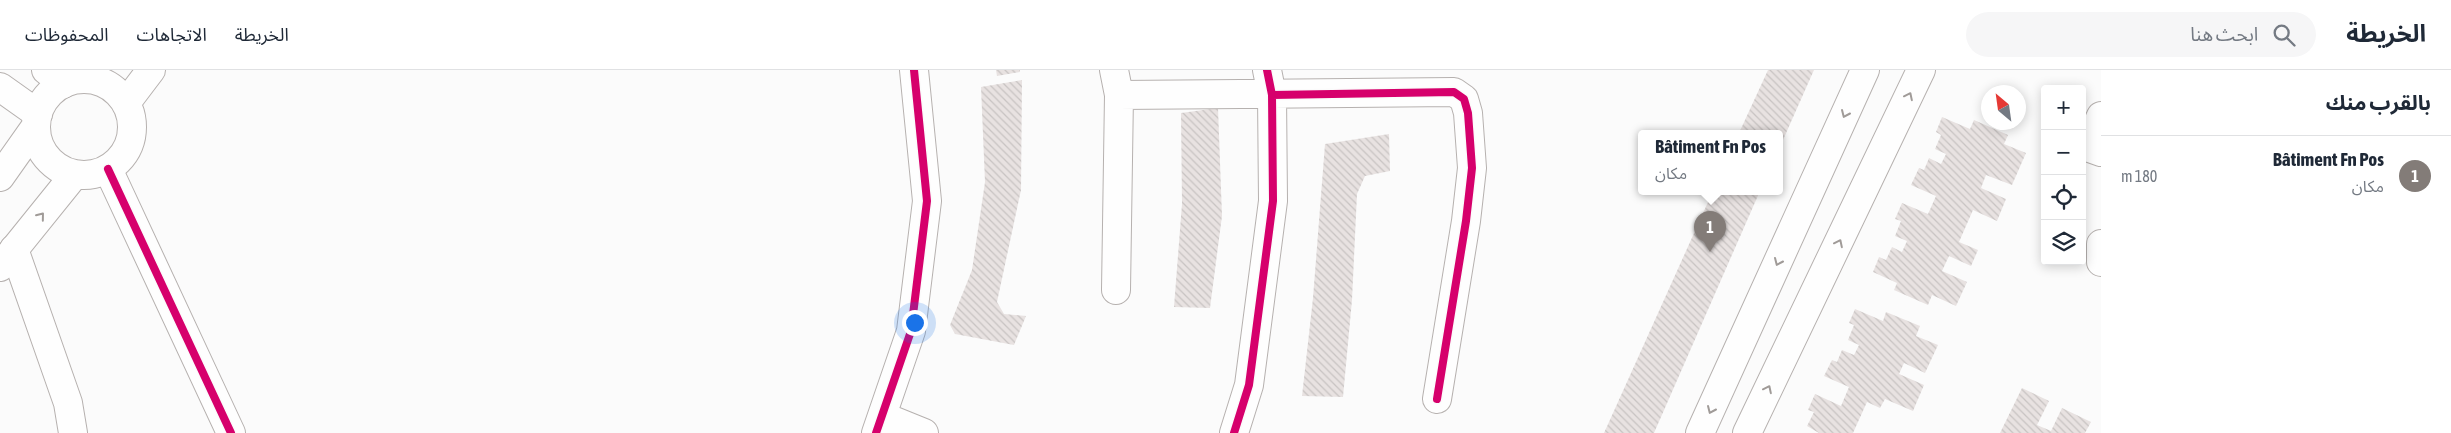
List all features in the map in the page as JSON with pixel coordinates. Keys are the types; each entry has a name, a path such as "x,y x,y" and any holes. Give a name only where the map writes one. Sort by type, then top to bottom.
{"street":[{"path":"126,103 151,70"},
{"path":"914,70 927,202 912,330 879,425 924,433"},
{"path":"1700,433 1865,70"},
{"path":"1747,433 1921,70"},
{"path":"0,87 37,120 37,139 43,152 51,162 62,170 75,174 97,173 108,169 120,160 130,139 131,117 126,103 117,92 105,84 67,76 44,100 37,120 0,177"},
{"path":"1116,290 1116,82 1270,82 1454,92 1464,99 1468,113 1472,168 1466,221 1437,399"},
{"path":"1234,433 1249,385 1273,202 1270,82"},
{"path":"2101,116 2087,147 2101,152"},
{"path":"108,169 232,433"},
{"path":"73,433 68,403 7,258 75,174"},
{"path":"2101,244 2101,262"}],"building":[{"path":"996,70 1020,70 1020,72 997,76"},
{"path":"1768,70 1814,70 1783,140 1783,130 1740,130"},
{"path":"1022,80 1021,190 997,302 1004,314 1026,316 1014,345 955,334 950,325 972,270 985,182 981,87"},
{"path":"1218,108 1222,216 1210,308 1174,307 1182,204 1181,113"},
{"path":"1942,117 1970,129 1974,120 1981,123 1981,130 1997,130 2008,135 2004,144 2026,153 2012,185 1986,175 1981,188 2006,199 1997,221 1973,210 1959,242 1978,250 1971,266 1949,256 1942,271 1967,282 1956,306 1932,295 1928,305 1894,290 1897,283 1873,272 1879,257 1886,260 1892,247 1902,252 1907,241 1895,236 1901,221 1895,219 1902,203 1928,214 1936,196 1911,185 1919,168 1924,170 1929,158 1941,164 1946,154 1935,149 1941,135 1936,132"},
{"path":"1389,134 1390,171 1365,176 1357,194 1352,300 1343,397 1302,396 1313,298 1325,144"},
{"path":"1711,195 1758,195 1654,433 1604,433"},
{"path":"1855,309 1883,321 1886,312 1920,326 1916,336 1938,345 1925,373 1904,363 1899,374 1924,385 1913,411 1885,399 1880,408 1867,402 1853,433 1819,433 1807,426 1814,412 1808,410 1815,394 1841,406 1849,387 1824,376 1832,360 1837,362 1842,350 1854,355 1859,345 1848,340 1854,325 1849,323"},
{"path":"2022,388 2049,401 2037,425 2051,431 2062,408 2091,422 2085,433 2000,433"}],"cycle path":[{"path":"876,433 911,331 927,201 914,70"},
{"path":"1234,433 1249,385 1273,201 1272,95 1267,70"},
{"path":"1272,95 1454,92 1464,99 1468,113 1472,168 1466,221 1437,399"},
{"path":"108,169 231,433"}],"place":[{"name":"Bâtiment Fn Pos","path":"1710,252"}]}
